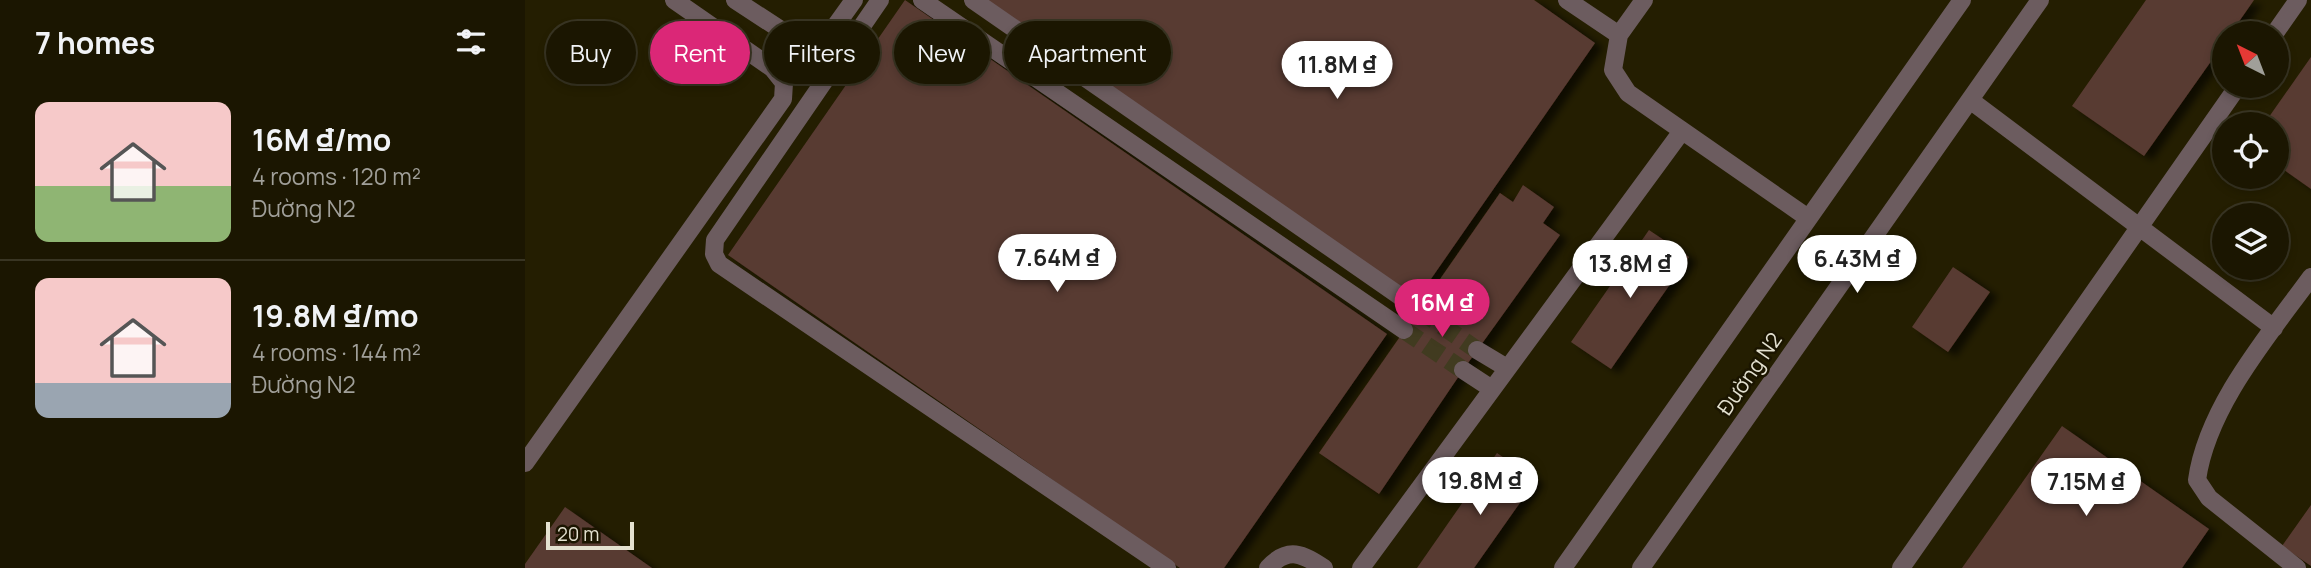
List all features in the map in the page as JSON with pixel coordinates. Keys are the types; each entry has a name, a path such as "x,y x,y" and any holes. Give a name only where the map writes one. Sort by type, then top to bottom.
{"street":[{"path":"525,463 783,99 784,83 772,68 674,0"},
{"path":"735,0 804,45 818,44 831,32 854,0"},
{"path":"880,0 715,240 713,254 719,264 1167,568"},
{"path":"922,0 1404,330"},
{"path":"973,0 1420,310"},
{"path":"1567,0 1619,35"},
{"name":"Đường N2","path":"1563,568 1962,0"},
{"name":"Đường N2","path":"1641,568 2040,0"},
{"path":"2283,21 2298,0"},
{"path":"1634,3 1619,35 1613,70 1628,93 1808,218"},
{"path":"1901,568 2230,98"},
{"path":"1970,100 2274,328"},
{"path":"1361,568 1682,131"},
{"path":"1180,177 1195,153"},
{"path":"2297,568 2209,498 2197,481 2200,456 2218,410 2311,277"},
{"path":"1477,350 1507,368"},
{"path":"1463,370 1492,389"},
{"path":"1268,568 1288,554 1304,555 1324,568"}],"building":[{"path":"905,0 935,21 894,21 894,84 990,84 990,59 1004,69 1004,84 1026,84 1387,334 1224,568 1180,568 728,255 847,84 880,84 880,36"},
{"path":"985,0 1534,0 1595,43 1417,299 1106,84 1171,84 1171,21 1015,21"},
{"path":"2146,0 2254,0 2239,21 2212,21 2212,60 2144,156 2072,106"},
{"path":"2311,57 2311,189 2289,173 2289,112 2272,112 2282,98 2289,98 2289,88"},
{"path":"1523,185 1554,207 1543,223 1560,235 1463,370 1379,494 1319,453 1500,193 1513,202"},
{"path":"1649,230 1689,257 1611,369 1571,342"},
{"path":"1953,267 1990,292 1948,352 1912,327"},
{"path":"2062,426 2209,529 2182,568 1962,568"},
{"path":"1497,453 1536,480 1474,568 1417,568"},
{"path":"2311,505 2311,566 2282,546"},
{"path":"565,507 652,568 525,568 525,564"}],"tunnel":[{"path":"1420,310 1477,350"},
{"path":"1404,330 1463,370"}]}
